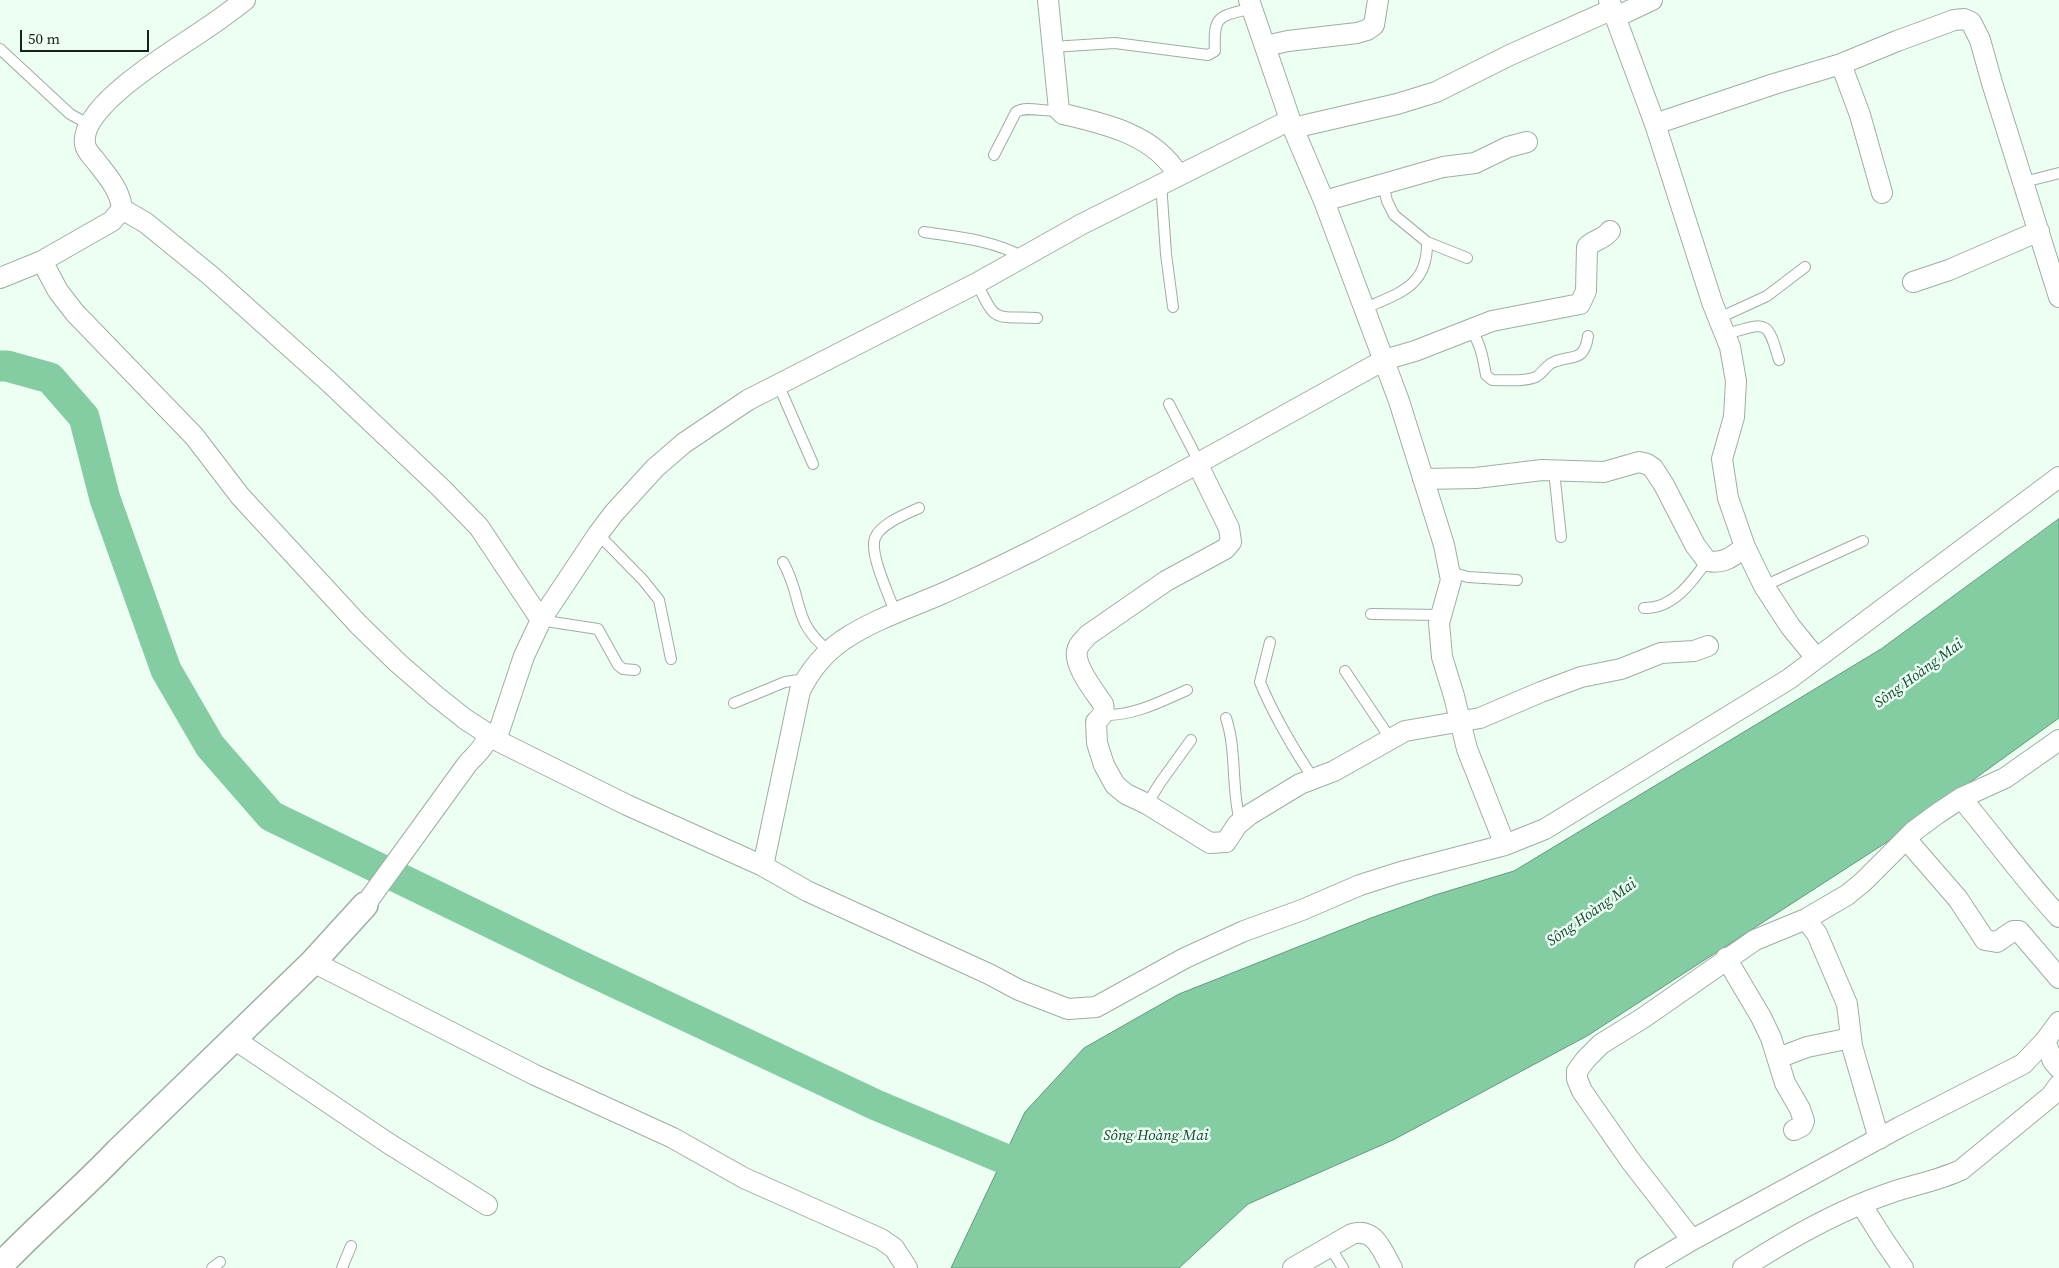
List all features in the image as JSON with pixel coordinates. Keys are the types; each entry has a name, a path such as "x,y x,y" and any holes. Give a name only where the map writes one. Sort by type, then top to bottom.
{"street":[{"path":"0,278 42,261 112,221 122,209 121,198 115,186 88,151 85,144 88,124 108,100 130,82 245,0"},
{"path":"1048,0 1059,110 1063,114 1101,123 1120,130 1150,145 1163,155 1169,179"},
{"path":"1265,46 1358,33 1367,30 1374,25 1378,0"},
{"path":"0,1265 58,1208 88,1183 118,1151 313,962 365,905 468,763 491,738 524,656 542,619 598,534 632,492 684,443 748,400 778,384 977,283 1169,179 1254,139 1292,124 1397,104 1427,95 1613,8 1652,0"},
{"path":"1251,4 1292,124 1324,201 1363,309 1384,360 1444,545 1450,572 1450,587 1439,623 1442,657 1467,749 1505,845"},
{"path":"1613,8 1655,124 1735,366 1734,417 1723,452 1722,467 1728,498 1745,547 1764,586 1790,626 1816,658"},
{"path":"1655,124 1774,84 1841,64 1896,40 1954,20 1964,19 1971,22 1980,40 2059,297"},
{"path":"1841,64 1860,115 1882,193"},
{"path":"1324,201 1443,167 1475,163 1508,147 1527,142"},
{"path":"122,209 146,223 211,276 328,381 447,494 479,527 542,619"},
{"path":"763,866 776,813 800,691 818,662 829,651 844,640 895,612 938,596 1199,464 1384,360 1415,351 1506,317 1580,304 1586,291 1587,247 1605,238 1610,231"},
{"path":"1913,282 1949,270 2039,231"},
{"path":"42,261 58,291 75,313 188,430 240,496 358,624 398,663 465,719 482,729 491,738 626,805 763,866 807,891 980,970 1019,990 1068,1010 1096,1007 1185,958 1244,931 1302,910 1360,885 1401,872 1505,845 1545,829 1789,678 2059,478"},
{"path":"1423,479 1476,478 1542,470 1604,472 1639,462 1654,468 1680,513 1695,545 1707,560 1721,562 1730,559 1745,547"},
{"path":"1199,464 1229,528 1230,542 1225,549 1166,581 1088,635 1080,644 1077,651 1077,660 1103,704 1103,715 1096,722 1098,743 1104,765 1115,785 1126,794 1147,804 1210,843 1226,842 1240,822 1248,815 1300,784 1334,771 1405,731 1492,714 1541,692 1581,677 1634,664 1660,653 1694,651 1708,646"},
{"path":"1692,1240 1590,1103 1577,1079 1578,1071 1586,1059 1601,1044 1658,1008 1726,958 1755,940 1806,919 1829,906 1863,882 1906,839 1937,814 1960,798 2005,778 2059,740"},
{"path":"1960,798 1993,836 2034,891 2059,917"},
{"path":"1906,839 1958,899 1985,940 1997,942 2013,931 2018,931 2059,978"},
{"path":"1806,919 1817,934 1843,995 1850,1020 1851,1038 1860,1076 1879,1139"},
{"path":"1726,958 1761,1017 1778,1058 1785,1082 1803,1115 1804,1121 1802,1126 1794,1130"},
{"path":"313,962 535,1075 673,1138 744,1178 880,1239 894,1248 907,1268"},
{"path":"1645,1268 1692,1240 1879,1139 2023,1064 2045,1041 2059,1022"},
{"path":"1778,1058 1807,1048 1851,1038"},
{"path":"234,1039 388,1143 487,1205"},
{"path":"2045,1041 2052,1061 2059,1068"},
{"path":"1743,1268 1768,1252 1861,1204 1888,1193 1944,1178 1961,1170 2051,1096 2059,1085"},
{"path":"1861,1204 1903,1268"},
{"path":"1293,1268 1352,1234 1361,1231 1369,1233 1379,1245 1392,1268"}],"lane":[{"path":"1052,47 1115,43 1208,55 1215,51 1215,25 1219,19 1251,4"},
{"path":"0,49 70,114 88,124"},
{"path":"994,155 1016,112 1025,109 1059,110"},
{"path":"2024,182 2059,173"},
{"path":"1169,179 1166,254 1173,306"},
{"path":"1383,184 1387,201 1394,216 1427,242 1467,258"},
{"path":"924,232 1001,246 1023,257"},
{"path":"1363,309 1397,294 1418,279 1423,270 1427,254 1427,242"},
{"path":"1723,326 1805,267"},
{"path":"977,283 993,313 1001,317 1037,318"},
{"path":"1723,326 1765,327 1770,330 1779,360"},
{"path":"1471,330 1482,353 1486,375 1492,380 1534,378 1552,362 1572,359 1580,354 1586,348 1588,336"},
{"path":"778,384 813,464"},
{"path":"1169,404 1199,464"},
{"path":"1554,471 1561,537"},
{"path":"895,612 877,562 874,546 875,537 887,524 919,508"},
{"path":"598,534 643,580 659,600 671,659"},
{"path":"1764,586 1863,542"},
{"path":"1644,608 1653,608 1666,604 1696,576 1707,560"},
{"path":"783,562 794,588 802,620 816,641 829,651"},
{"path":"1450,572 1468,577 1517,580"},
{"path":"1371,614 1441,615"},
{"path":"542,619 598,629 618,664 623,669 635,670"},
{"path":"1270,642 1260,682 1277,717 1314,778"},
{"path":"1345,672 1390,738"},
{"path":"734,703 785,682 806,679"},
{"path":"1103,715 1116,716 1134,712 1187,690"},
{"path":"1226,718 1233,748 1234,783 1240,822"},
{"path":"1147,804 1191,740"},
{"path":"342,1268 351,1246"},
{"path":"1330,1247 1343,1268"}],"water":[{"name":"Sông Hoàng Mai","path":"2059,519 2059,718 1887,842 1587,1036 1393,1140 1248,1204 1179,1268 951,1268 1025,1112 1084,1048 1179,994 1371,918 1435,895 1514,871 1881,649"}],"waterway":[{"path":"0,366 7,366 50,378 84,417 105,499 166,670 210,746 271,816 576,964 876,1105 1043,1175"}]}
